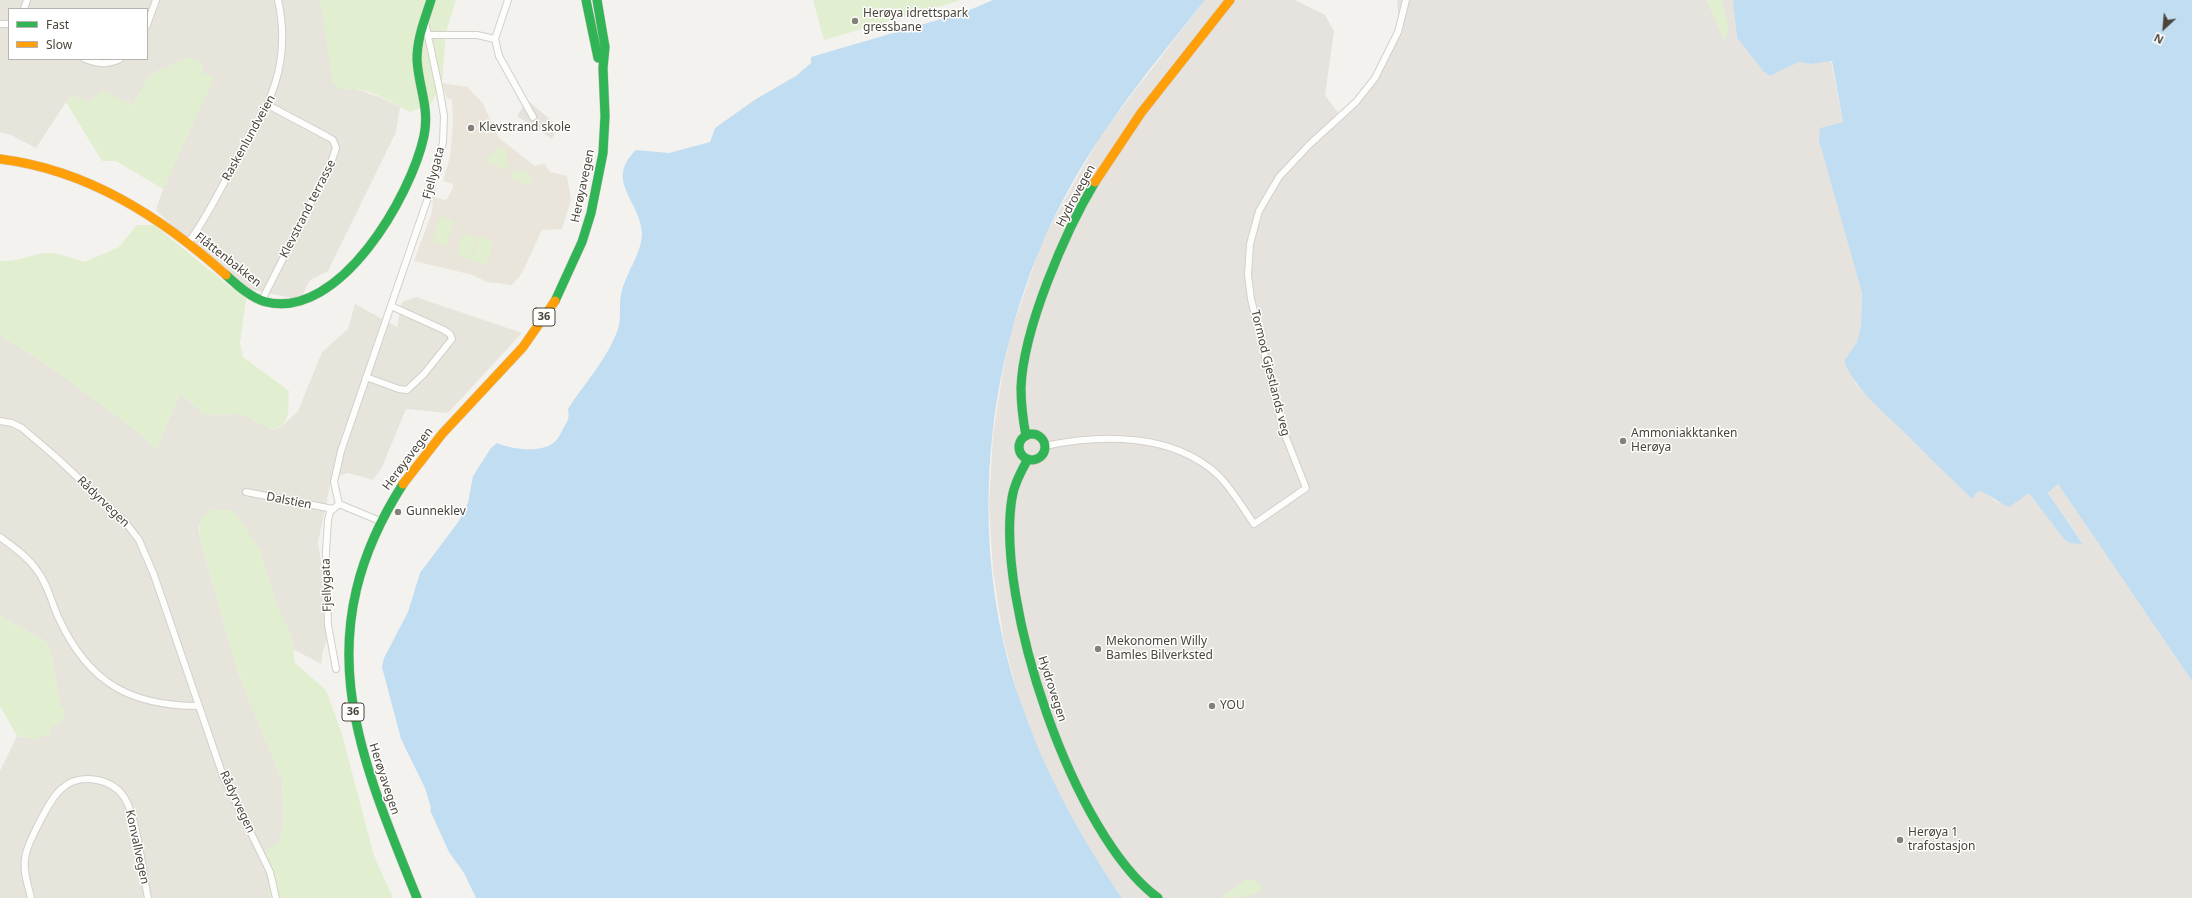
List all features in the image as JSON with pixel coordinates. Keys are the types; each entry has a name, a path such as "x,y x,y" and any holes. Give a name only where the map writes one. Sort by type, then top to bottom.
{"main road":[{"name":"Flåttenbakken","path":"0,159 40,164 91,184 145,214 188,243 250,293 262,300 276,304 292,304 310,299 327,289 348,271 364,253 391,211 414,166 424,134 426,110 417,57 431,0"},
{"name":"Herøyavegen","path":"586,0 597,55 603,66"},
{"name":"Herøyavegen","path":"417,898 374,796 358,734 349,675 348,640 352,606 367,552 380,521 402,482 419,459 524,346 546,315 567,278 588,227 600,177 605,123 603,66 605,55 596,0"},
{"name":"Hydrovegen","path":"1026,436 1019,396 1026,351 1047,285 1076,218 1094,184 1118,145 1230,0"},
{"path":"1036,435 1040,437 1045,446 1040,457 1028,459 1021,454 1019,446 1026,436 1036,435"},
{"name":"Hydrovegen","path":"1028,459 1016,482 1012,498 1010,542 1019,610 1029,661 1049,723 1086,803 1117,855 1142,885 1158,898"}],"street":[{"path":"148,22 156,0"},
{"name":"Raskenlundveien","path":"188,243 207,215 268,105 277,80 282,52 282,20 278,0"},
{"path":"508,0 495,39 500,56 533,117"},
{"name":"Tormod Gjestlands veg","path":"1045,446 1075,441 1119,439 1150,442 1180,450 1202,462 1219,476 1254,524 1306,488 1283,430 1251,299 1248,263 1251,238 1259,211 1279,176 1309,145 1356,102 1375,78 1398,32 1406,0"},
{"name":"Fjellygata","path":"339,504 334,490 335,472 431,189 443,142 444,116 425,22"},
{"path":"427,35 477,35 495,39"},
{"path":"88,60 96,63 110,64 118,60"},
{"name":"Klevstrand terrasse","path":"262,300 333,160 336,148 333,140 268,105"},
{"path":"366,377 399,389 407,390 424,374 452,339 450,334 444,330 391,306"},
{"name":"Rådyrvegen","path":"0,420 12,423 22,428 51,453 126,522 138,540 154,575 223,776 270,872 276,898"},
{"name":"Dalstien","path":"246,492 333,509"},
{"path":"333,509 339,504 380,521"},
{"name":"Fjellygata","path":"333,509 328,520 326,532 326,585 330,641 336,669"},
{"path":"0,537 35,567 44,580 58,618 69,640 107,682 120,691 136,697 181,706 199,706"},
{"name":"Konvallvegen","path":"31,898 24,868 27,850 32,837 50,800 56,793 67,784 85,779 104,781 112,785 125,798 132,818 148,898"}],"shaded area":[{"path":"0,0 320,0 343,90 353,88 382,98 400,107 396,132 328,271 310,280 300,300 232,285 156,210 163,189 211,83 203,73 202,63 190,57 151,74 133,105 101,91 90,102 72,96 66,102 36,148 11,135 0,132"},
{"path":"1205,0 1295,0 1325,15 1334,31 1325,95 1342,118 1373,84 1399,20 1397,0 1733,0 1737,38 1764,72 1770,76 1799,62 1812,64 1831,61 1843,122 1820,128 1862,293 1861,326 1857,342 1844,361 1857,385 1972,499 1978,491 1984,492 1998,503 2029,492 2064,539 2083,543 2048,493 2058,484 2192,681 2192,898 1122,898 1096,860 1059,795 1034,741 1020,703 1004,642 993,571 989,506 993,435 1003,371 1011,333 1039,250 1057,213 1103,132"},
{"path":"442,83 468,87 483,104 499,138 535,166 544,163 550,172 567,176 571,200 562,229 542,230 522,273 512,285 487,282 473,275 414,261 432,212 433,197 446,200 453,188 453,184 443,181 450,157 453,124 452,100 447,98"},
{"path":"527,100 558,126 552,139 517,116"},
{"path":"416,297 522,333 448,413 406,409 382,467 373,480 348,473 341,475 330,486 318,542 331,629 323,651 321,664 293,649 291,634 276,604 260,550 222,511 212,509 199,527 199,535 238,673 282,780 284,821 279,845 269,848 269,898 0,898 0,771 17,736 36,739 60,705 50,649 45,641 0,616 0,335 51,367 145,437 156,450 180,393 205,415 242,414 272,430 281,427 298,411 322,352 348,329 355,304 397,327 402,302"},
{"path":"1340,822 1392,898 1295,898 1274,867"}],"green space":[{"path":"320,0 456,0 446,32 442,82 431,104 410,112 378,95 360,90 343,90 333,83"},
{"name":"Herøya idrettspark gressbane","path":"813,0 958,0 959,1 824,40"},
{"path":"1706,0 1722,0 1729,27 1725,42"},
{"path":"190,57 202,63 203,73 213,76 212,83 163,189 116,161 102,161 66,102 72,96 90,102 101,90 133,105 151,74"},
{"path":"500,147 505,149 508,170 484,161"},
{"path":"515,169 533,175 530,185 511,179"},
{"path":"440,216 454,220 446,246 432,241"},
{"path":"137,225 154,225 230,287 247,293 240,343 243,357 289,391 288,415 283,424 279,427 272,430 242,414 205,415 180,393 156,450 145,437 51,367 0,335 0,261 52,253 84,262 119,247"},
{"path":"463,234 477,238 471,260 457,256"},
{"path":"479,237 493,241 486,265 472,261"},
{"path":"212,509 234,511 260,550 276,604 291,634 295,663 326,690 342,734 374,856 393,898 269,898 268,889 270,880 263,868 263,860 269,848 279,844 284,821 282,780 238,673 199,535 201,519"},
{"path":"0,616 45,641 50,649 60,705 66,711 62,722 52,727 49,734 36,739 17,736 0,706"},
{"path":"1251,879 1257,882 1262,887 1261,891 1245,897 1220,898 1246,880"}],"water":[{"path":"993,0 1205,0 1136,87 1088,156 1074,180 1044,240 1020,304 1003,370 992,437 989,506 992,574 1003,641 1022,706 1053,781 1092,852 1122,898 476,898 464,873 449,852 430,810 431,808 425,788 401,739 382,667 384,658 408,612 420,573 459,521 468,503 473,476 491,448 497,443 510,447 532,449 546,447 554,443 567,422 569,415 568,409 614,340 619,324 622,290 640,247 642,233 636,210 626,191 623,181 623,171 627,161 636,150 669,153 710,142 715,128 756,99 796,76 811,63 811,57 965,12"},
{"path":"1733,0 2192,0 2192,681 2058,484 2048,493 2083,544 2070,543 2064,539 2029,493 2009,507 1978,491 1972,499 1876,405 1854,380 1844,361 1857,342 1861,326 1862,293 1819,140 1820,128 1843,122 1832,61 1812,64 1799,62 1770,76 1764,72 1737,38"}],"traffic: fast":[{"path":"226,275 244,291 260,300 266,302 294,302 320,292 345,273 368,248 388,220 404,190 417,161 424,136 426,116 418,69 417,51 431,0"},
{"path":"586,0 598,58"},
{"path":"555,301 582,242 591,213 603,153 605,116 603,68 605,47 597,0"},
{"path":"1026,436 1022,412 1021,388 1029,338 1037,310 1059,254 1071,227 1095,182"},
{"path":"1032,434 1041,438 1045,447 1041,456 1032,460 1023,456 1019,447 1023,438 1032,434"},
{"path":"1028,459 1014,488 1012,498 1010,542 1016,595 1028,653 1047,713 1070,771 1097,824 1127,867 1158,898"},
{"path":"403,484 374,539 356,591 349,641 351,691 360,741 376,791 417,898"}],"traffic: slow":[{"path":"1095,182 1141,113 1230,0"},
{"path":"0,159 32,165 63,174 93,185 122,199 176,234 226,275"},
{"path":"403,484 442,434 523,347 555,301"}],"place":[{"name":"Herøya idrettspark gressbane","path":"855,21"},
{"name":"Klevstrand skole","path":"471,128"},
{"name":"Ammoniakktanken Herøya","path":"1623,441"},
{"name":"Gunneklev","path":"398,512"},
{"name":"Mekonomen Willy Bamles Bilverksted","path":"1098,649"},
{"name":"YOU","path":"1212,706"},
{"name":"Herøya 1 trafostasjon","path":"1900,840"}]}
